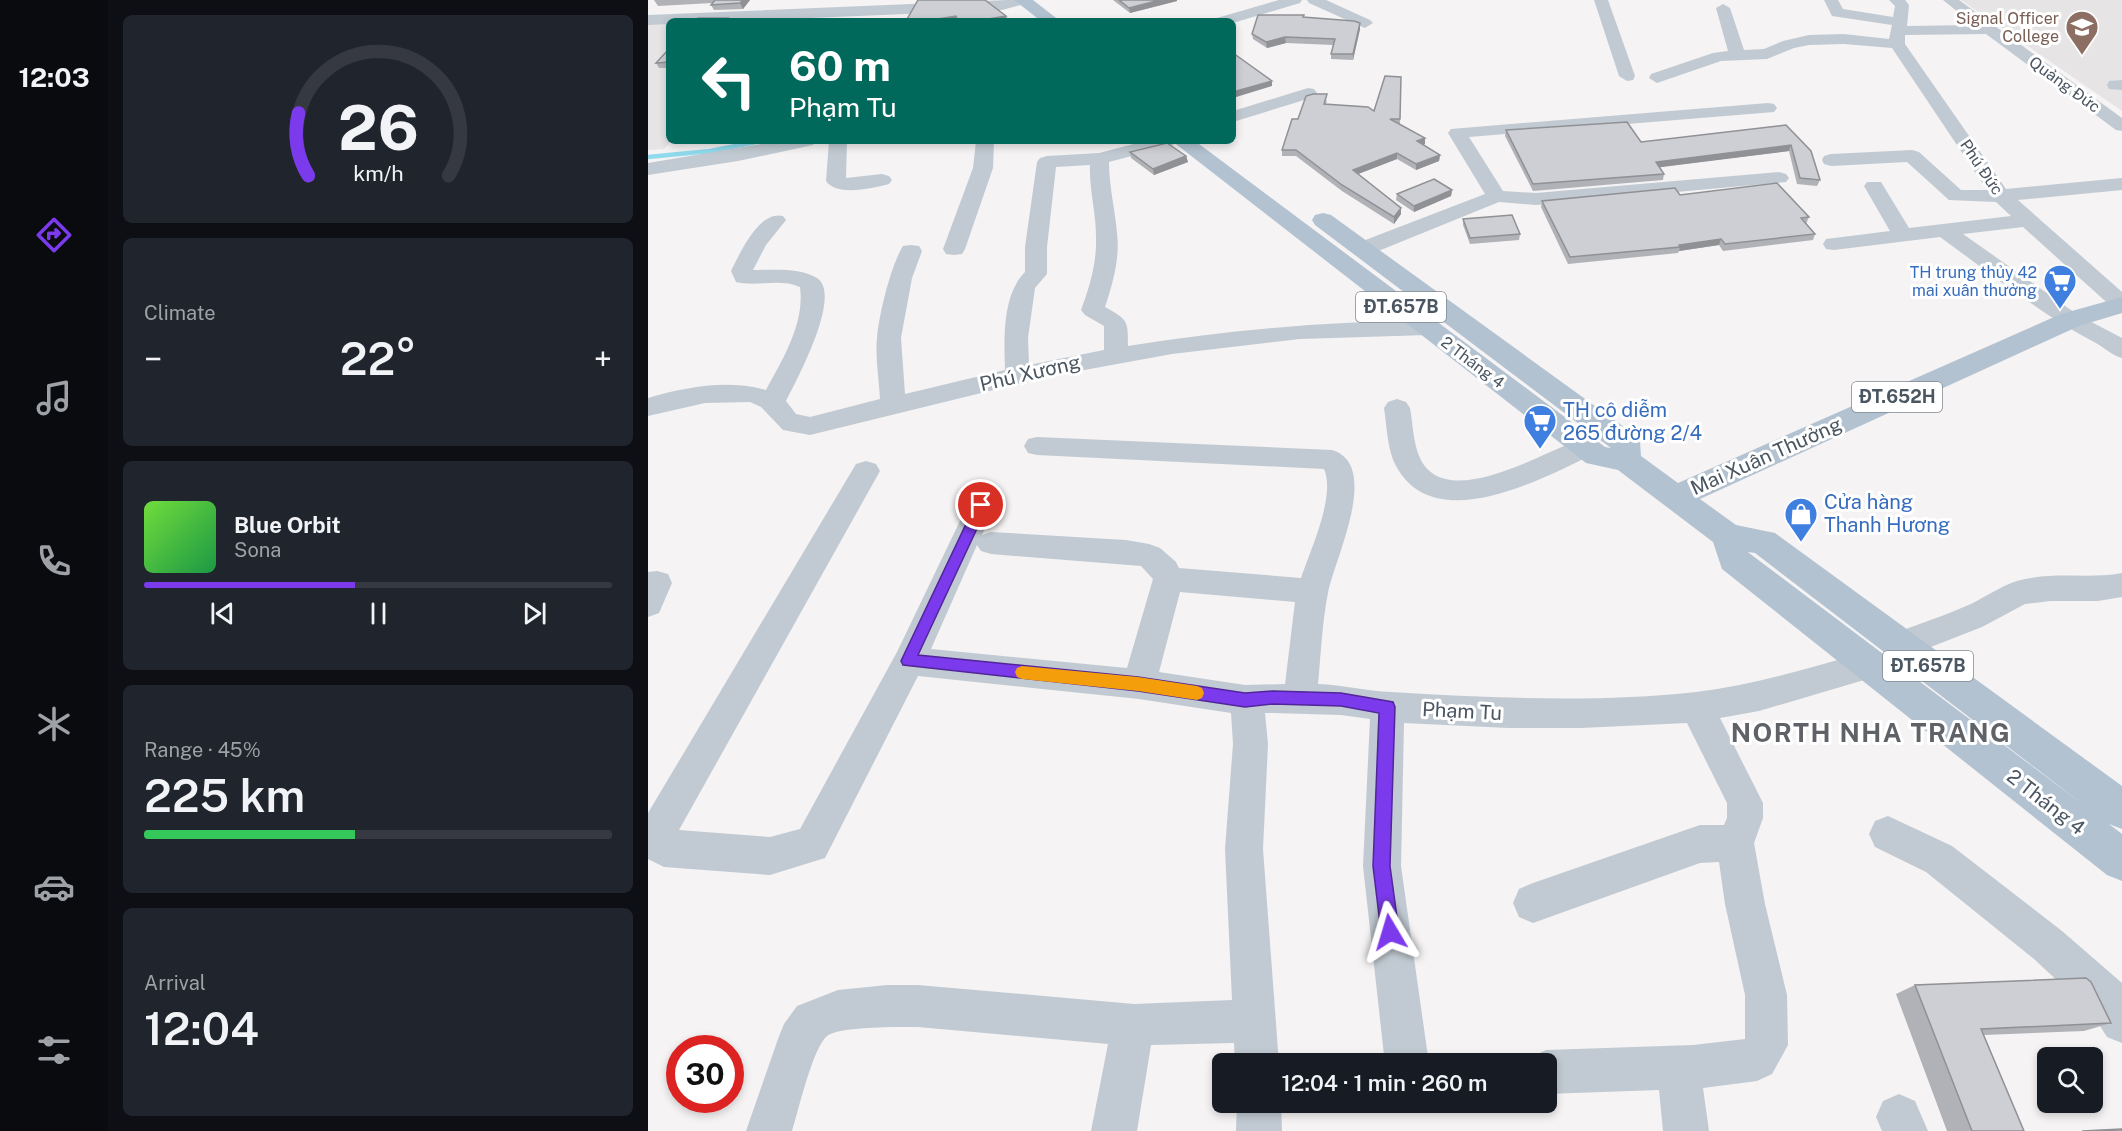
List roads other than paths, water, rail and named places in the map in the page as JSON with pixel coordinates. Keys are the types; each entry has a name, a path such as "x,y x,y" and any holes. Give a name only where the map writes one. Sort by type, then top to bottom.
{"main road":[{"path":"1022,0 1048,18"},
{"name":"2 Tháng 4","path":"1186,144 1597,456 1626,461 1728,536 1764,542 2122,810"},
{"name":"2 Tháng 4","path":"1221,144 1625,442 1626,461"},
{"name":"Mai Xuân Thưởng","path":"1675,497 2070,320 2122,304"},
{"name":"2 Tháng 4","path":"1728,536 1734,560 2122,860"}],"street":[{"path":"761,15 774,0"},
{"path":"693,18 761,15 786,17 1004,7 1022,0"},
{"path":"1232,18 1295,0"},
{"path":"1314,0 1365,23"},
{"path":"1601,0 1627,76"},
{"path":"1831,0 1837,13 1896,17 1990,30"},
{"name":"Quảng Đức","path":"1950,0 2122,126"},
{"path":"1723,8 1737,54"},
{"path":"1657,78 1701,61 1737,54 1767,54 1789,44 1818,39 1896,17"},
{"name":"Phú Đức","path":"1896,17 2001,196 2122,304"},
{"path":"648,20 666,19"},
{"path":"1236,116 1308,93"},
{"path":"1497,196 1457,133 1768,108"},
{"path":"648,168 738,155 791,144"},
{"path":"838,144 836,181 846,184 882,180"},
{"path":"954,249 981,174 986,149 985,144"},
{"path":"1017,375 1016,338 1024,286 1036,274 1036,247 1047,162 1100,159 1155,144"},
{"path":"1831,160 1912,156 1956,196 2001,196 2122,184"},
{"path":"1100,159 1099,182 1107,234 1106,260 1102,284 1093,310 1116,323 1116,355"},
{"path":"1363,249 1497,196 1536,199 1779,178"},
{"path":"1874,186 1903,236"},
{"path":"648,407 710,394 760,396 772,403 801,343 808,322 813,292 811,284 801,279 744,277 742,271 756,243 776,220"},
{"path":"1834,244 2028,220"},
{"path":"1945,231 2070,320 2107,339 2122,350"},
{"path":"893,406 889,338 901,278 911,251"},
{"name":"Phú Xương","path":"772,403 788,423 810,426 1017,375 1116,355 1302,331 1360,327 1428,328"},
{"path":"1397,408 1408,464 1425,483 1446,491 1492,486 1585,447"},
{"path":"1036,446 1332,460 1339,464 1342,471 1341,491 1329,539 1312,591 1300,699"},
{"path":"866,471 653,840 664,848 770,856 812,845 909,661 981,505"},
{"path":"991,543 1126,552 1149,556 1165,570 1168,579 1138,684"},
{"path":"1168,579 1312,591"},
{"path":"648,584 657,583 648,604"},
{"path":"1900,645 1968,619 2015,594 2062,588 2104,589 2122,585"},
{"name":"Phạm Tu","path":"909,661 1138,684 1245,700 1273,698 1341,700 1387,707 1508,713 1581,713 1696,707 1759,696 1869,665"},
{"path":"1245,700 1251,720 1244,817 1245,895 1256,1043"},
{"path":"1387,707 1382,866 1406,1053"},
{"path":"1557,1072 1678,1068 1757,1059 1766,1045 1767,995 1754,950 1735,843 1745,818 1745,803 1696,707"},
{"path":"1888,834 1939,859 2048,945 2107,998 2122,1022"},
{"path":"1533,903 1700,844 1735,843"},
{"path":"769,1131 799,1038 812,1021 838,1011 887,1006 918,1006 1134,1025 1219,1021 1256,1043"},
{"path":"1114,1131 1117,1105 1134,1025"},
{"path":"1678,1068 1686,1131"},
{"path":"1258,1113 1259,1131"}],"waterway":[{"path":"648,157 710,151 746,144"}],"place":[{"name":"Signal Officer College","path":"2082,56"},
{"name":"TH trung thủy 42 mai xuân thưởng","path":"2060,310"},
{"name":"TH cô diễm 265 đường 2/4","path":"1540,450"},
{"name":"Cửa hàng Thanh Hương","path":"1801,543"}],"district":[{"name":"NORTH NHA TRANG","path":"1871,733"}]}
